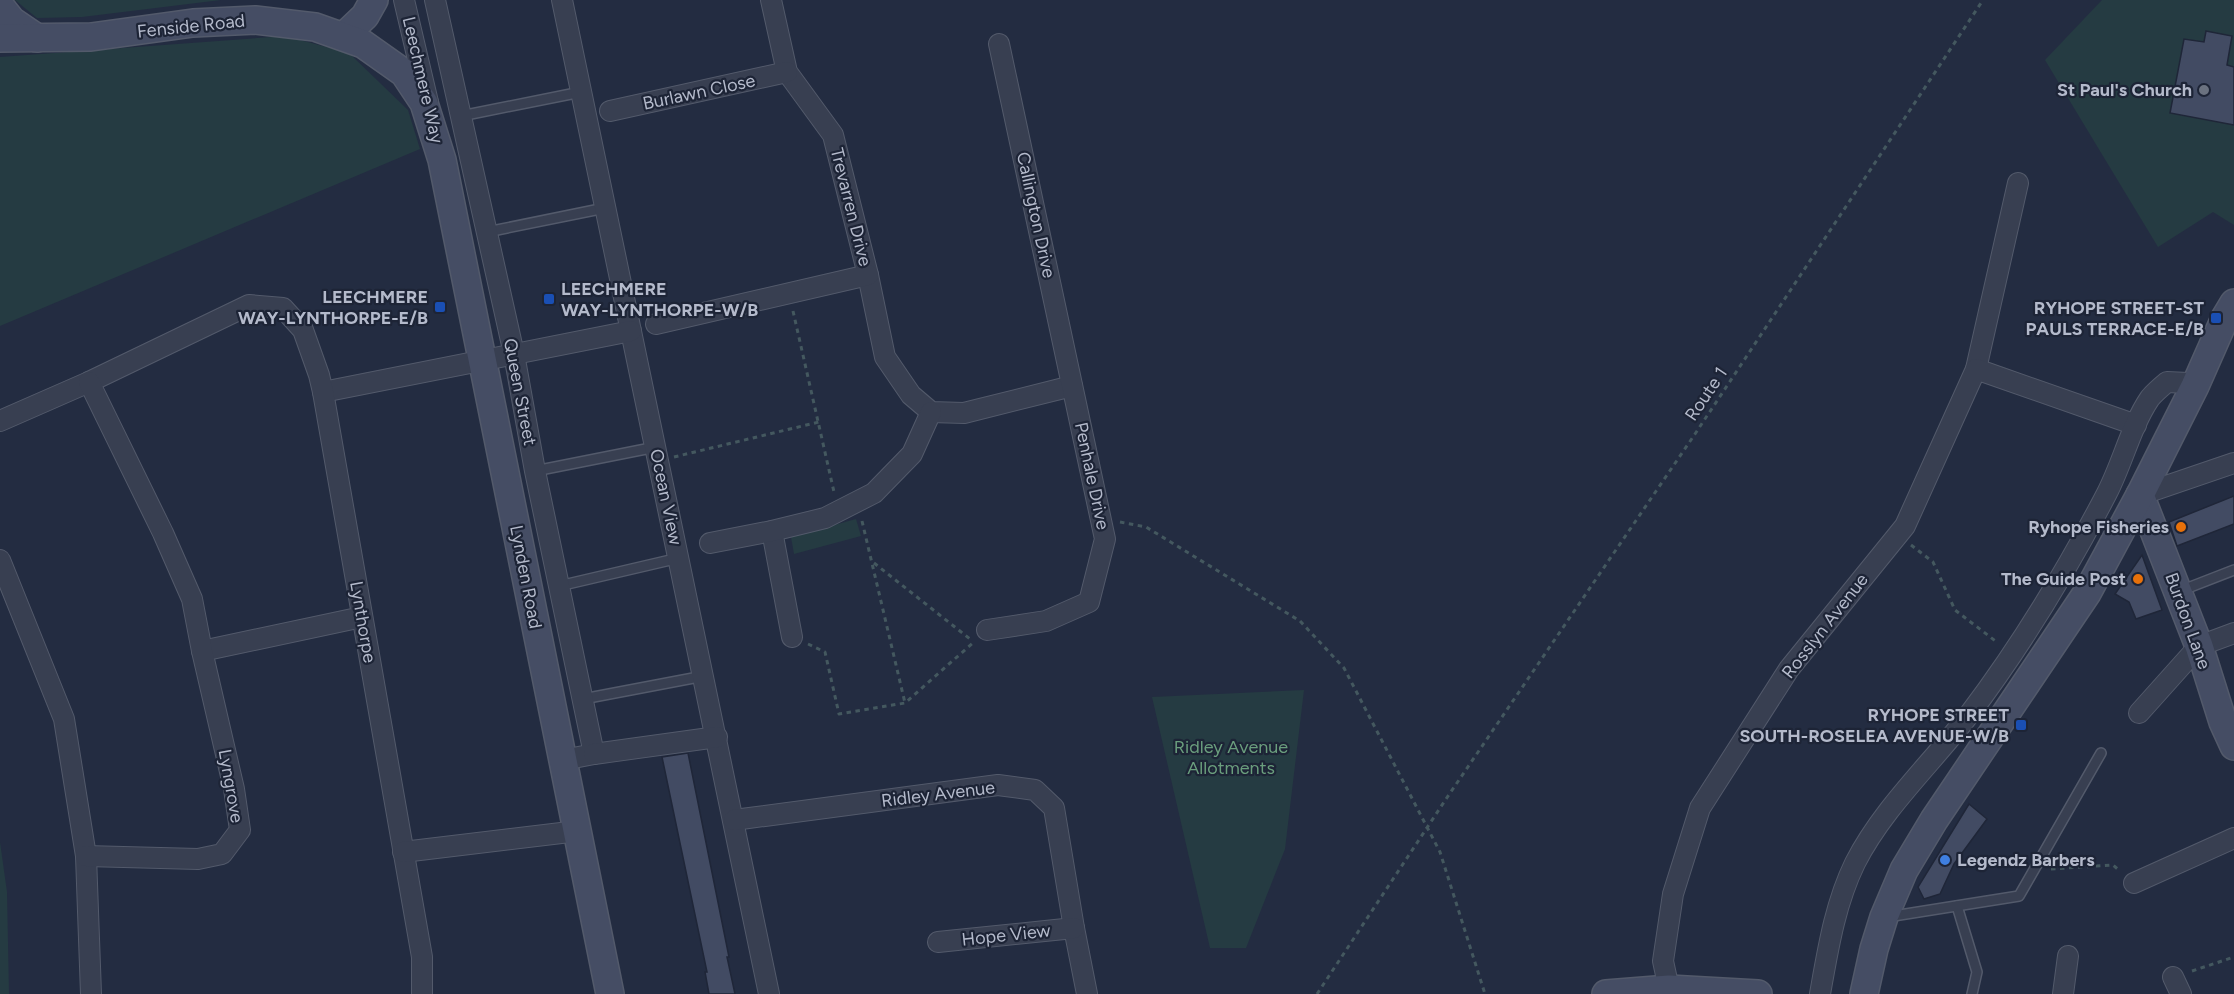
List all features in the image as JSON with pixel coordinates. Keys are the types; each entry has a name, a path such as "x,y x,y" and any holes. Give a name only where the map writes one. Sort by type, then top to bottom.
{"street":[{"path":"344,36 365,16 374,0"},
{"name":"Leechmere Way","path":"404,0 442,160"},
{"name":"Queen Street","path":"435,0 514,354 535,471 594,754"},
{"name":"Ocean View","path":"562,0 769,994"},
{"name":"Trevarren Drive","path":"771,0 787,72 833,135 868,275 885,357 911,395 931,412"},
{"path":"0,6 12,21 37,38"},
{"name":"Fenside Road","path":"0,38 91,37 193,23 255,20 315,27 363,44 404,73 424,103 442,160"},
{"name":"Callington Drive","path":"999,44 1072,386"},
{"name":"Burlawn Close","path":"610,111 787,72"},
{"name":"Lynden Road","path":"442,160 610,994"},
{"name":"Rosslyn Avenue","path":"1669,989 1663,962 1672,894 1700,808 1788,669 1905,526 1976,369 2018,183"},
{"path":"656,324 868,275"},
{"path":"1864,994 1884,917 1904,870 1934,820 2024,690 2087,593 2140,495 2234,303"},
{"name":"Lynthorpe","path":"0,421 88,382 249,305 283,308 303,330 323,392 422,957 422,994"},
{"path":"323,392 631,331"},
{"path":"1976,369 2136,425"},
{"name":"Lyngrove","path":"86,856 198,859 222,854 240,830 234,789 192,599 163,533 88,382"},
{"path":"1820,994 1841,896 1871,835 1968,715 2011,654 2079,547 2113,481 2136,425 2151,397 2167,382 2188,383 2195,386"},
{"path":"710,543 825,518 874,493 912,454 931,412 963,413 1072,386"},
{"name":"Penhale Drive","path":"981,636 1046,621 1089,602 1106,539 1072,386"},
{"path":"2140,495 2234,463"},
{"name":"Burdon Lane","path":"2140,495 2228,720 2234,746"},
{"path":"772,531 792,637"},
{"path":"0,560 64,719 86,856 91,994"},
{"path":"202,651 362,618"},
{"path":"2139,713 2199,646 2234,633"},
{"path":"563,760 717,738"},
{"name":"Ridley Avenue","path":"734,820 998,785 1035,790 1054,808 1087,994"},
{"path":"403,852 578,831"},
{"path":"2134,883 2234,838"},
{"name":"Hope View","path":"938,942 1074,928"},
{"path":"2063,994 2068,956"},
{"path":"1606,994 1669,989 1758,994"}],"lane":[{"path":"461,116 581,92"},
{"path":"487,232 606,208"},
{"path":"535,471 657,454"},
{"path":"559,586 679,558"},
{"path":"2178,592 2234,570"},
{"path":"583,699 704,676"},
{"path":"1884,917 2019,896 2101,753"},
{"path":"1957,906 1977,972 1972,994"}],"path":[{"name":"Route 1","path":"1317,994 1446,799 1695,434 1983,0"},
{"path":"789,293 838,511"},
{"path":"657,454 819,422"},
{"path":"857,501 905,703"},
{"path":"1101,518 1146,527 1300,621 1344,668 1440,852 1485,994"},
{"path":"1898,534 1933,562 1955,610 2011,654"},
{"path":"792,637 825,652 839,714 905,703 981,636 873,562"},
{"path":"2034,870 2113,865 2134,883"},
{"path":"2177,985 2234,957"}],"green space":[{"path":"15,0 221,0 82,17 37,18"},
{"path":"2102,0 2234,0 2234,225 2213,212 2158,247 2045,60"},
{"path":"285,36 349,53 408,110 420,149 0,326 0,57"},
{"path":"856,519 861,536 794,554 791,537"},
{"name":"Ridley Avenue Allotments","path":"1304,690 1285,849 1246,948 1210,948 1152,697"},
{"path":"0,842 7,892 9,994 0,994"}],"building":[{"name":"St Paul's Church","path":"2206,31 2232,36 2227,65 2234,67 2234,125 2170,113 2184,39 2204,42"},
{"path":"2234,496 2234,524 2177,546 2169,522"},
{"name":"The Guide Post","path":"2142,555 2162,610 2136,619 2129,602 2115,594"},
{"path":"688,753 735,994 709,994 705,972 707,972 662,757"},
{"path":"1969,804 1987,819 1954,864 1940,894 1924,899 1918,887"}],"place":[{"name":"St Paul's Church","path":"2204,90"},
{"name":"LEECHMERE WAY-LYNTHORPE-W/B","path":"549,299"},
{"name":"LEECHMERE WAY-LYNTHORPE-E/B","path":"440,307"},
{"name":"RYHOPE STREET-ST PAULS TERRACE-E/B","path":"2216,318"},
{"name":"Ryhope Fisheries","path":"2181,527"},
{"name":"The Guide Post","path":"2138,579"},
{"name":"RYHOPE STREET SOUTH-ROSELEA AVENUE-W/B","path":"2021,725"},
{"name":"Legendz Barbers","path":"1945,860"}]}
